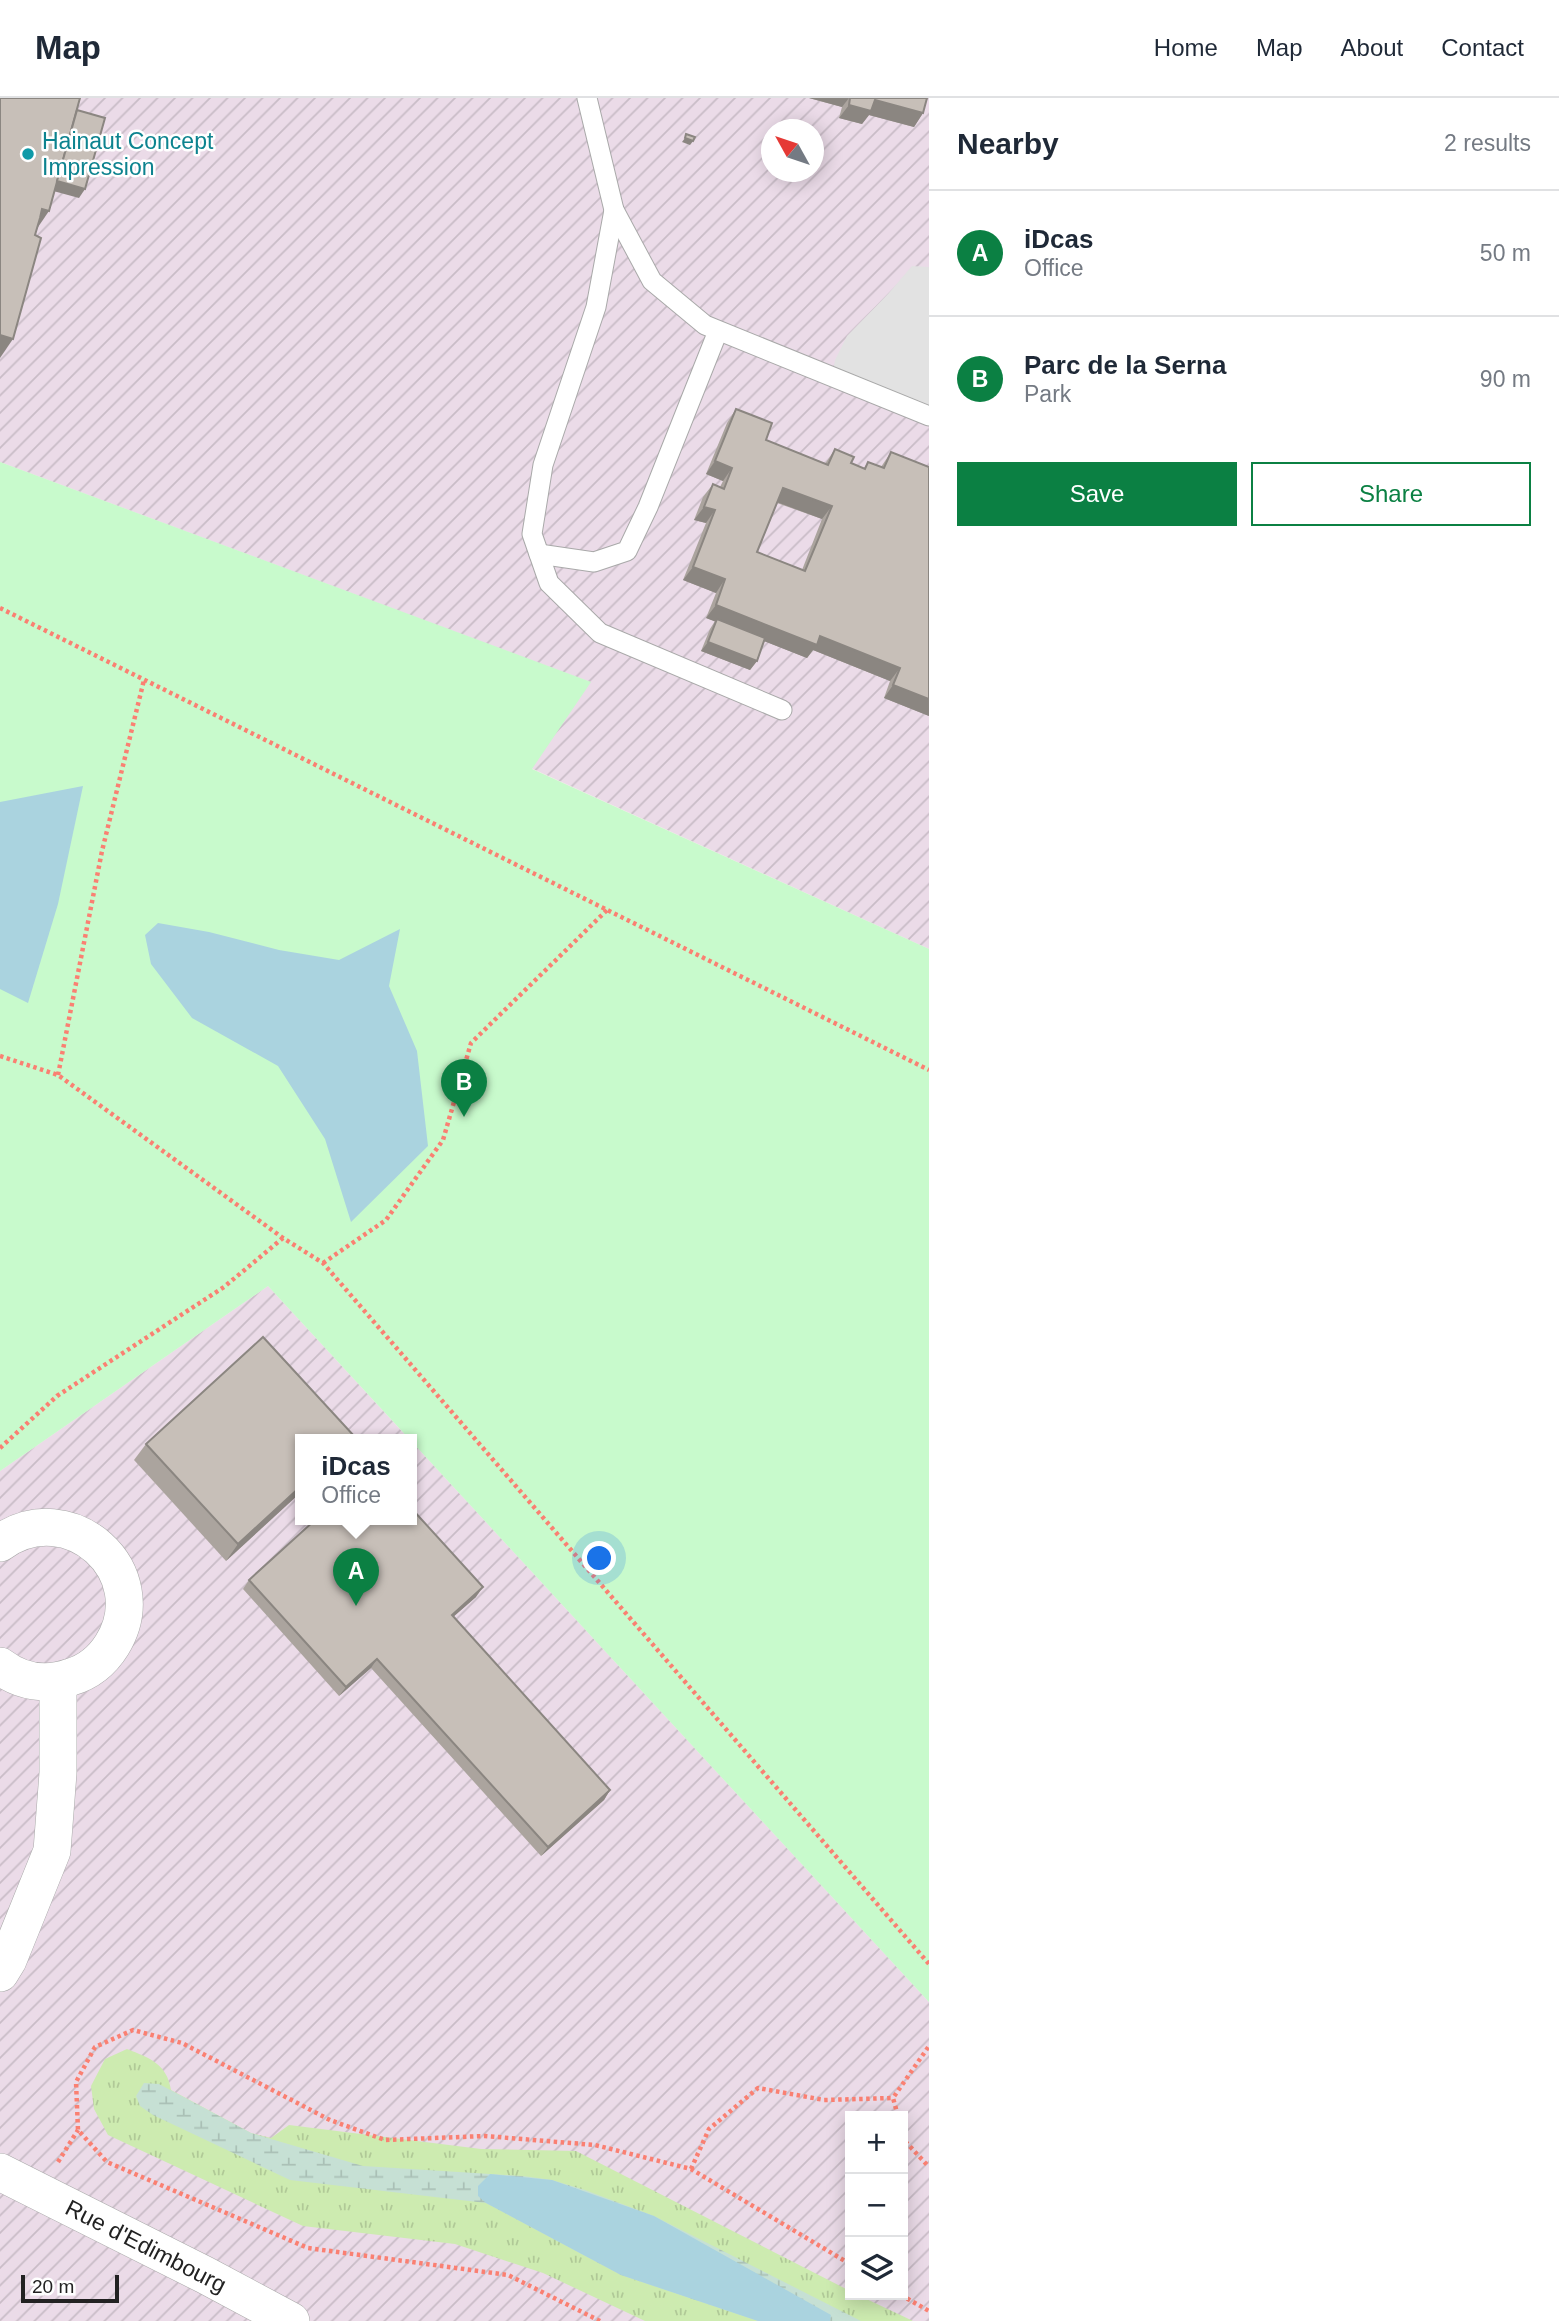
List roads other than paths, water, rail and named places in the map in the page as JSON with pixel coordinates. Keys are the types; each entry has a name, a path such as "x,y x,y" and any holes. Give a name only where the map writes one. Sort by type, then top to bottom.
{"street":[{"path":"0,1543 12,1534 36,1527 63,1528 88,1538 108,1556 121,1580 124,1607 119,1633 105,1656 84,1673 58,1682 33,1681 10,1674 0,1666"},
{"path":"0,1973 8,1960 51,1851 58,1773 58,1682"},
{"name":"Rue d'Edimbourg","path":"0,2172 291,2321"}],"lane":[{"path":"587,98 614,210 652,281 705,325 929,416"},
{"path":"614,210 596,307 543,465 532,534 549,583 600,633 782,710"},
{"path":"539,554 594,562 627,551 648,507 718,331"}],"water":[{"path":"83,786 58,904 28,1003 0,989 0,802"},
{"path":"158,923 209,932 279,950 339,960 400,929 389,986 417,1051 428,1146 351,1222 325,1139 278,1066 192,1018 151,964 145,935"},
{"path":"490,2174 552,2180 654,2216 831,2315 830,2321 758,2321 621,2275 486,2203 478,2196 478,2186"}],"place":[{"name":"Hainaut Concept Impression","path":"28,154"},
{"name":"Parc de la Serna","path":"464,1117"},
{"name":"iDcas","path":"356,1606"}]}
